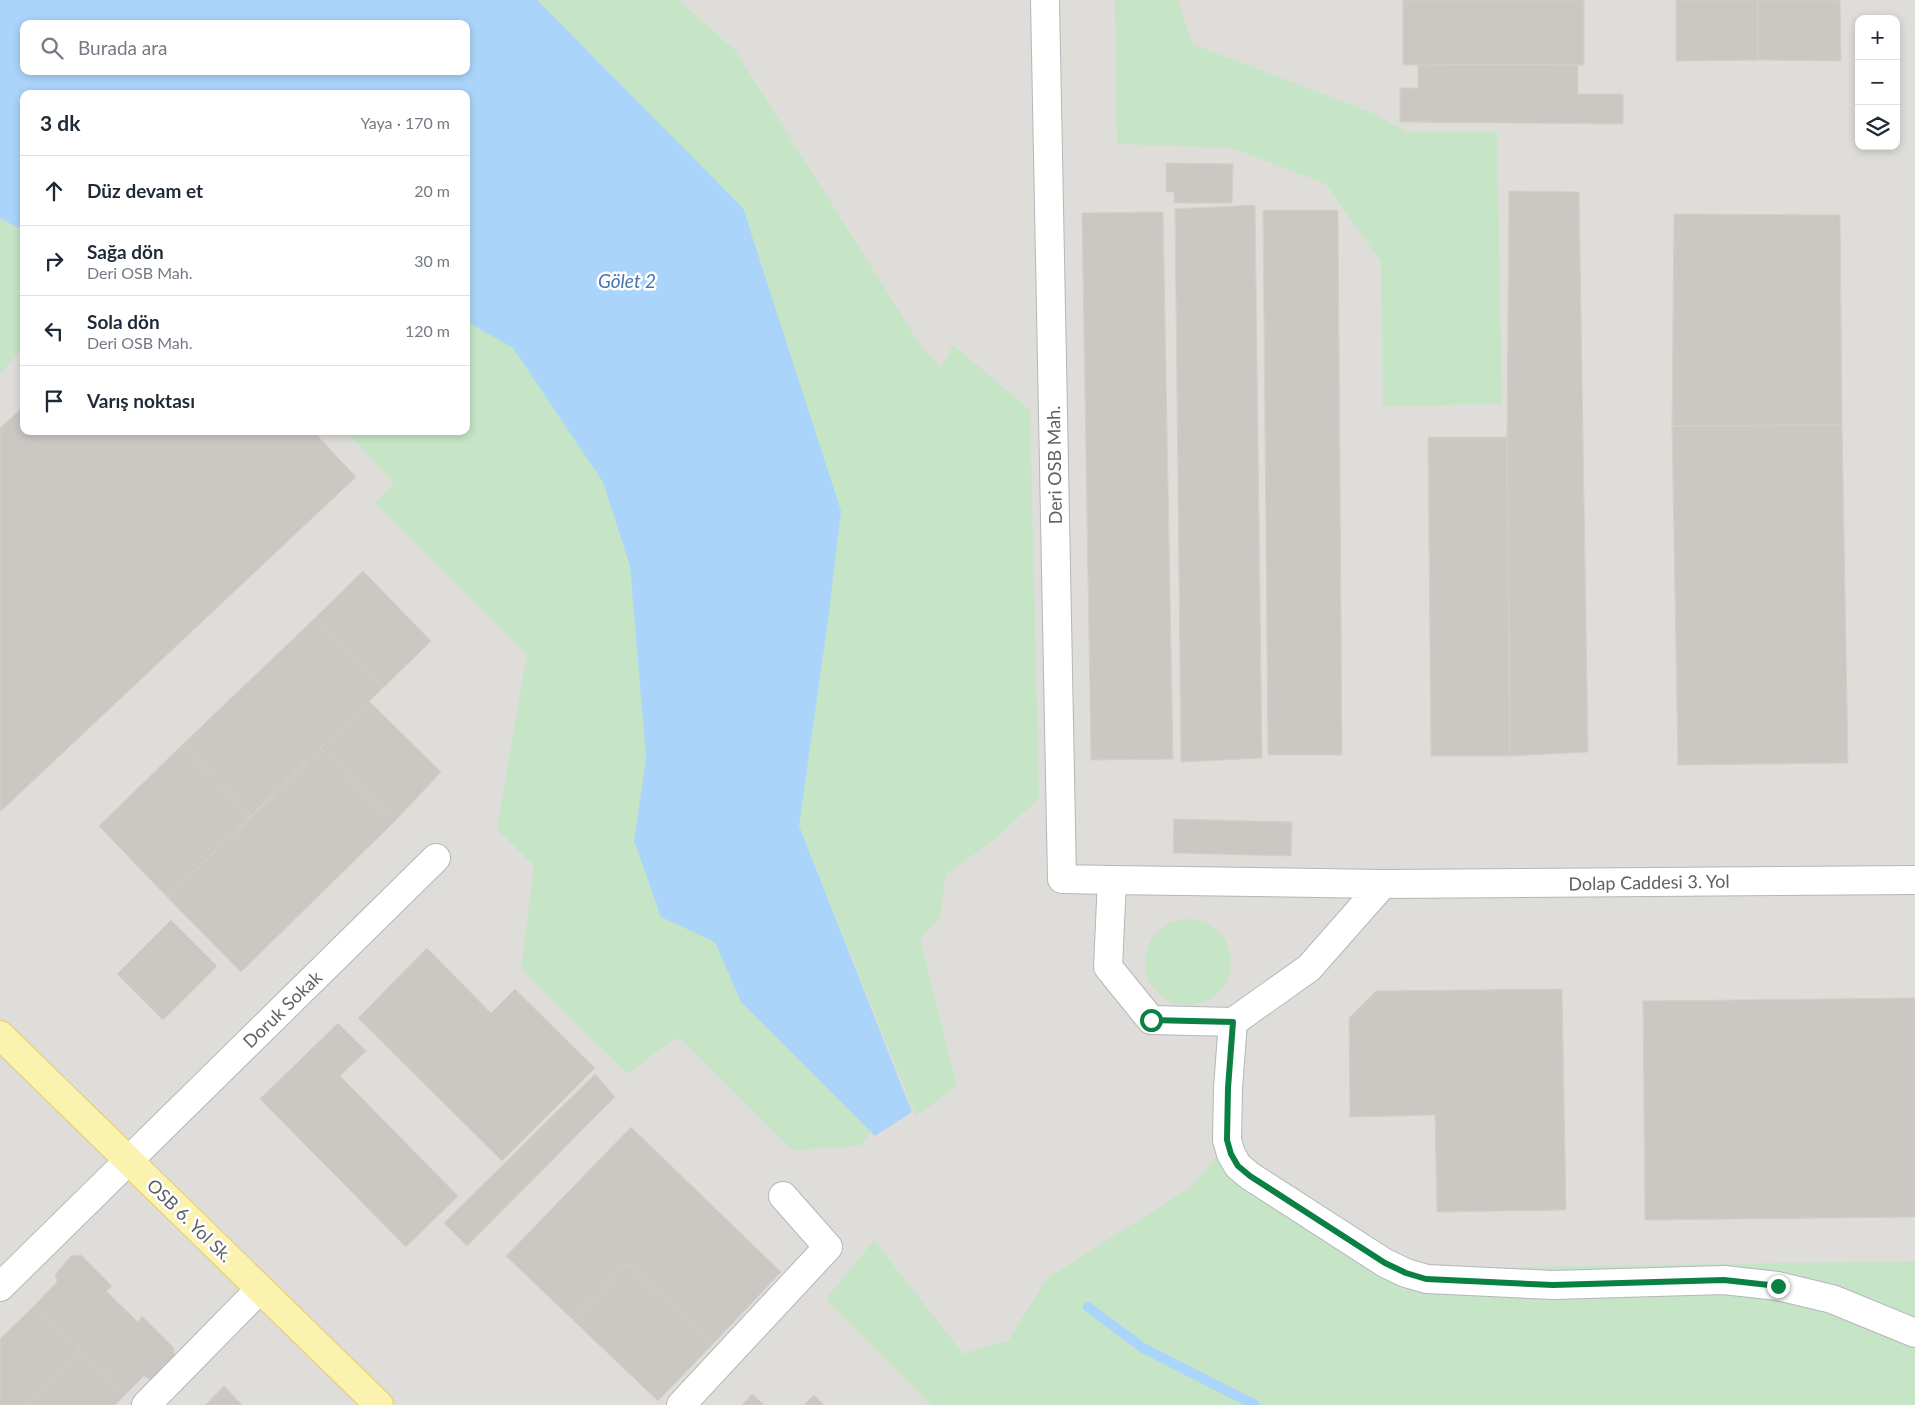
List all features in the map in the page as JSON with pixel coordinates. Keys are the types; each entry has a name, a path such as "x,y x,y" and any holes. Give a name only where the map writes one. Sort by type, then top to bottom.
{"main road":[{"name":"OSB 6. Yol Sk.","path":"0,1035 379,1405"}],"street":[{"name":"Deri OSB Mah.","path":"1045,0 1062,880 1112,880"},
{"name":"Doruk Sokak","path":"0,1287 436,858"},
{"name":"Dolap Caddesi 3. Yol","path":"1112,880 1383,884 1915,880"},
{"path":"1112,880 1108,967 1151,1020 1233,1022 1309,968 1383,884"},
{"path":"1233,1022 1228,1088 1227,1140 1231,1154 1238,1166 1250,1176 1385,1263 1406,1273 1426,1279 1553,1285 1724,1280 1778,1286 1832,1299 1915,1333"},
{"path":"681,1405 828,1247 783,1196"},
{"path":"146,1405 260,1288"}],"shaded area":[{"path":"0,0 1915,0 1915,1405 0,1405"}],"green space":[{"path":"528,0 678,0 735,50 921,346 941,368 953,345 1030,410 1039,798 994,840 946,874 940,918 920,939 957,1086 916,1116 799,827 825,616"},
{"path":"1115,0 1178,0 1192,44 1375,114 1406,132 1497,132 1502,404 1383,406 1381,262 1326,184 1232,148 1117,144"},
{"path":"0,177 20,204 20,352 0,374"},
{"path":"470,302 502,314 625,508 731,935 879,1118 861,1146 792,1150 680,1038 671,1041 628,1074 521,969 534,866 497,829 527,655 375,503 394,483 350,435 470,435"},
{"path":"1188,919 1204,922 1212,926 1224,938 1228,946 1231,962 1228,978 1224,986 1212,998 1204,1002 1188,1005 1172,1002 1164,998 1152,986 1148,978 1145,962 1148,946 1152,938 1164,926 1172,922"},
{"path":"1232,1140 1245,1174 1399,1269 1915,1261 1915,1405 932,1405 826,1299 874,1240 963,1354 1009,1340 1046,1279 1191,1187"}],"water":[{"name":"Gölet 2","path":"0,0 537,0 743,208 841,511 828,620 799,826 912,1112 875,1136 741,1002 715,942 661,917 634,841 646,758 630,566 603,482 513,348 470,323 470,90 20,90 20,229 0,218"}],"building":[{"path":"1403,0 1584,0 1584,65 1403,65"},
{"path":"1676,0 1758,0 1758,60 1676,61"},
{"path":"1758,0 1840,0 1841,61 1758,60"},
{"path":"1418,64 1578,65 1578,94 1623,94 1623,124 1400,122 1400,88 1418,88"},
{"path":"1166,163 1233,164 1232,203 1174,203 1174,192 1166,192"},
{"path":"1509,191 1579,192 1588,752 1510,756 1507,437"},
{"path":"1255,205 1262,758 1181,762 1175,209"},
{"path":"1263,210 1338,210 1342,755 1268,755"},
{"path":"1163,212 1173,759 1091,760 1082,213"},
{"path":"1674,214 1840,215 1842,425 1672,426"},
{"path":"20,410 20,435 317,435 356,477 0,812 0,428"},
{"path":"1842,425 1848,763 1678,765 1672,426"},
{"path":"1428,437 1507,437 1510,756 1431,756"},
{"path":"363,571 431,641 384,687 316,617"},
{"path":"316,617 384,687 251,816 182,745"},
{"path":"369,701 441,772 394,822 321,748"},
{"path":"182,745 251,816 168,898 99,826"},
{"path":"321,748 394,822 241,972 168,898"},
{"path":"1174,819 1292,822 1291,856 1173,853"},
{"path":"171,920 217,966 163,1020 117,974"},
{"path":"427,948 491,1013 515,989 595,1068 502,1161 358,1018"},
{"path":"1562,989 1566,1210 1437,1212 1435,1115 1350,1117 1349,1018 1376,991"},
{"path":"1915,998 1915,1217 1645,1220 1643,1001"},
{"path":"338,1023 366,1051 340,1076 458,1196 406,1247 260,1099"},
{"path":"595,1074 615,1097 467,1246 444,1223"},
{"path":"631,1127 781,1272 712,1345 627,1264 573,1320 506,1256"},
{"path":"81,1255 112,1286 106,1291 138,1322 142,1316 173,1347 175,1356 151,1380 144,1376 126,1394 35,1305 57,1282 55,1275 71,1256"},
{"path":"627,1264 712,1345 658,1401 573,1320"},
{"path":"35,1305 80,1349 24,1405 0,1405 0,1339"},
{"path":"80,1349 126,1394 115,1405 24,1405"},
{"path":"224,1386 242,1405 205,1405"},
{"path":"752,1394 764,1405 742,1405"},
{"path":"814,1395 824,1405 804,1405"}],"waterway":[{"path":"1088,1307 1143,1348 1255,1405"}],"route":[{"path":"1151,1020 1233,1022 1228,1088 1227,1140 1231,1154 1238,1166 1250,1176 1385,1263 1406,1273 1426,1279 1553,1285 1724,1280 1778,1286"}]}
